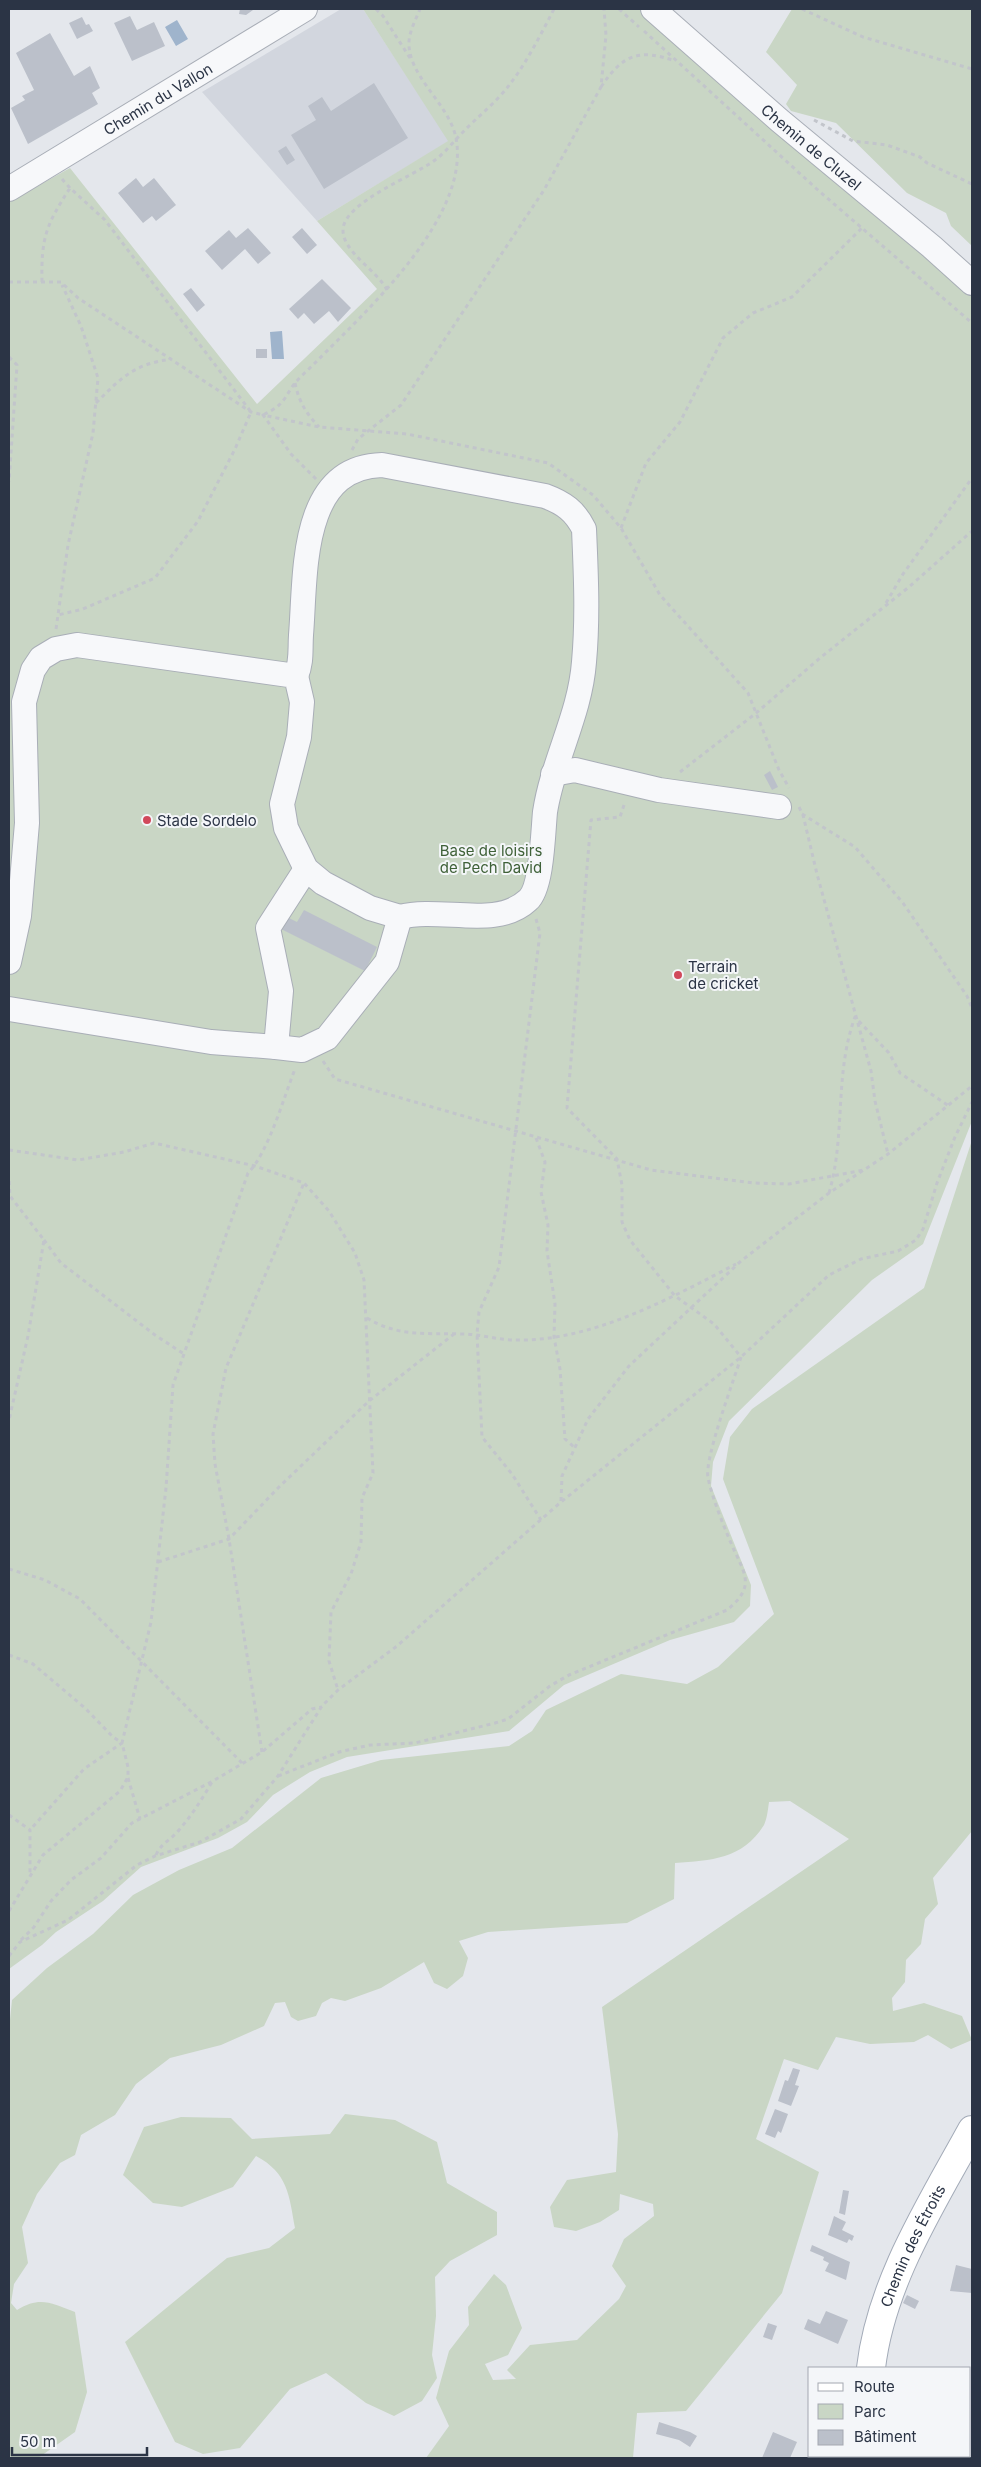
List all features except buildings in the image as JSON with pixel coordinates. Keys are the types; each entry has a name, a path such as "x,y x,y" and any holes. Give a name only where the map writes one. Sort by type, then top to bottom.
{"main road":[{"name":"Chemin des Étroits","path":"871,2367 878,2328 888,2294 904,2257 972,2130"}],"street":[{"name":"Chemin du Vallon","path":"9,189 305,9"},
{"name":"Chemin de Cluzel","path":"653,9 779,120 932,247 972,283"},
{"path":"368,465 382,465 545,496 560,501 579,519 584,529 587,610 584,664 576,713 553,774 537,882 530,900 511,912 491,916 417,912 400,917 370,908 323,883 306,869 286,828 282,804 299,737 302,702 296,676 301,665 300,643 308,545 328,490 351,470 368,465"},
{"path":"9,962 19,916 27,823 16,702 41,658 56,649 77,645 296,676"},
{"path":"553,774 575,770 659,790 788,800"},
{"path":"276,1046 281,991 268,928 306,869"},
{"path":"9,1009 211,1042 276,1046 302,1050 327,1038 387,962 400,917"}],"path":[{"path":"263,415 280,404 295,383 386,290 417,252 453,186 457,165 456,138 450,119 383,16 376,9"},
{"path":"410,59 409,40 420,9"},
{"path":"386,290 381,279 351,249 343,232 344,223 355,209 436,160 510,85 554,9"},
{"path":"601,87 606,35 604,9"},
{"path":"619,9 819,191 972,323"},
{"path":"802,9 863,37 972,69"},
{"path":"351,470 352,447 358,439 401,405 544,190 601,87 614,69 634,55 655,55 678,62"},
{"path":"812,119 853,141 887,145 920,156 927,163 972,184"},
{"path":"42,282 43,242 50,218 70,188 105,220 251,412"},
{"path":"621,528 646,464 680,422 722,338 753,312 792,297 862,228"},
{"path":"9,282 61,282 78,298 172,358 251,412 319,427 367,433 407,434 548,463 593,495 621,528 660,595 748,693 779,770 788,800 803,815 855,847 903,903 967,996 972,1008"},
{"path":"56,649 54,639 68,546 93,434 98,378 81,326 61,282"},
{"path":"9,357 17,364 9,482"},
{"path":"95,404 122,377 149,362 172,358"},
{"path":"295,383 298,399 306,414 319,427"},
{"path":"58,615 84,609 155,578 198,521 235,450 251,412"},
{"path":"263,415 291,454 328,490"},
{"path":"885,606 903,574 972,478"},
{"path":"659,790 665,783 755,714 972,531"},
{"path":"632,784 620,817 591,820 567,1108 616,1159 622,1185 622,1222 630,1240 675,1296 690,1309 714,1324 741,1357"},
{"path":"788,800 803,815 855,1017 871,1071 875,1101 888,1154"},
{"path":"530,900 540,933 499,1267 479,1312 477,1334 482,1437 512,1474 541,1520"},
{"path":"855,1017 888,1053 900,1073 948,1106"},
{"path":"829,1193 834,1176 846,1041 855,1017"},
{"path":"140,1819 128,1777 128,1767 122,1743 151,1622 166,1488 173,1386 248,1173 255,1166 302,1050 319,1055 335,1079 515,1133 536,1137 651,1170 753,1183 789,1184 864,1170"},
{"path":"561,1502 562,1476 588,1420 629,1366 741,1261 829,1193 888,1154 972,1086"},
{"path":"20,1942 68,1920 137,1864 155,1856 200,1842 241,1819 278,1776 322,1706 338,1690 397,1646 561,1502 741,1357 829,1276 861,1259 898,1251 916,1240 923,1229 937,1183 955,1137 972,1102"},
{"path":"536,1137 545,1162 541,1192 548,1225 547,1250 555,1304 554,1337 560,1369 565,1438 574,1448"},
{"path":"9,1150 78,1160 124,1152 154,1143 255,1166 304,1183 329,1211 355,1253 364,1280 373,1473 362,1498 360,1542 351,1574 331,1612 329,1661 338,1690"},
{"path":"9,1181 10,1196 61,1263 155,1335 184,1354"},
{"path":"262,1752 229,1539 215,1464 213,1434 226,1368 304,1183"},
{"path":"9,1420 28,1336 44,1240"},
{"path":"367,1318 379,1326 400,1333 477,1334 514,1340 554,1337 601,1325 675,1296 741,1261"},
{"path":"158,1562 229,1539 280,1486 369,1401 455,1334"},
{"path":"278,1776 339,1752 370,1745 415,1743 476,1729 508,1718 550,1686 569,1675 727,1610 733,1605 743,1592 745,1575 715,1500 708,1469 741,1357"},
{"path":"9,1569 45,1580 80,1598 242,1763"},
{"path":"9,1655 33,1664 122,1743"},
{"path":"9,1956 34,1928 51,1901 71,1880 102,1858 132,1823 212,1782 262,1752 312,1709 322,1706"},
{"path":"30,1876 30,1830 84,1769 122,1743"},
{"path":"9,1911 43,1854 120,1791 128,1777"},
{"path":"155,1856 160,1846 177,1833 193,1813 212,1782"},
{"path":"9,1815 30,1830"},
{"path":"9,1951 14,1950"}],"shaded area":[{"path":"341,9 363,9 449,141 317,221 202,92"}],"green space":[{"name":"Base de loisirs de Pech David","path":"363,9 643,9 972,288 972,1121 923,1244 872,1280 729,1421 713,1462 711,1486 751,1585 750,1606 734,1622 670,1640 564,1685 509,1731 347,1757 310,1772 273,1795 247,1822 218,1838 141,1867 103,1901 56,1932 42,1945 9,1969 9,202 70,168 257,404 377,289 317,221 448,141"},
{"path":"792,9 972,9 972,246 951,226 946,213 907,193 836,123 791,111 786,104 797,85 766,52"},
{"path":"972,1140 972,1831 933,1878 938,1904 925,1919 921,1944 906,1960 905,1982 892,1998 893,2011 924,2003 962,2016 972,2040 951,2049 928,2035 914,2042 870,2044 836,2037 818,2070 784,2059 756,2139 819,2172 782,2293 686,2411 637,2413 633,2458 426,2458 449,2426 436,2398 449,2351 469,2325 468,2307 494,2274 506,2285 522,2328 508,2355 485,2364 493,2380 516,2379 507,2370 530,2345 577,2340 619,2299 626,2286 612,2266 624,2239 654,2216 653,2204 620,2194 619,2210 600,2222 576,2231 554,2227 550,2207 567,2180 616,2172 618,2134 602,2007 849,1839 790,1801 769,1802 764,1825 746,1845 736,1852 725,1856 701,1861 675,1863 674,1899 627,1923 488,1932 459,1941 468,1958 463,1976 447,1989 434,1983 424,1962 381,1988 345,2001 331,1998 322,2003 316,2016 298,2021 291,2017 285,2002 275,2003 264,2026 221,2045 170,2058 136,2084 115,2115 81,2135 75,2155 60,2163 37,2194 22,2227 28,2263 14,2284 11,2303 17,2310 32,2303 46,2302 75,2312 87,2392 75,2432 38,2458 9,2458 9,2029 12,2000 47,1968 93,1934 133,1895 179,1870 232,1848 321,1778 381,1760 509,1746 532,1731 546,1710 621,1674 687,1684 718,1667 774,1614 723,1479 730,1437 752,1409 924,1288"},
{"path":"345,2114 395,2120 437,2142 447,2183 497,2212 497,2235 450,2261 435,2277 436,2316 432,2355 437,2378 422,2401 394,2416 366,2403 326,2373 290,2389 240,2448 203,2454 175,2442 125,2342 227,2258 269,2248 295,2228 291,2205 281,2178 275,2170 256,2156 233,2187 182,2207 153,2203 123,2175 144,2127 181,2117 231,2118 252,2139 330,2134"}],"water":[{"path":"177,20 188,39 176,46 165,27"},
{"path":"282,331 284,359 272,359 270,332"}],"place":[{"name":"Stade Sordelo","path":"147,820"},
{"name":"Terrain de cricket","path":"678,975"}]}
